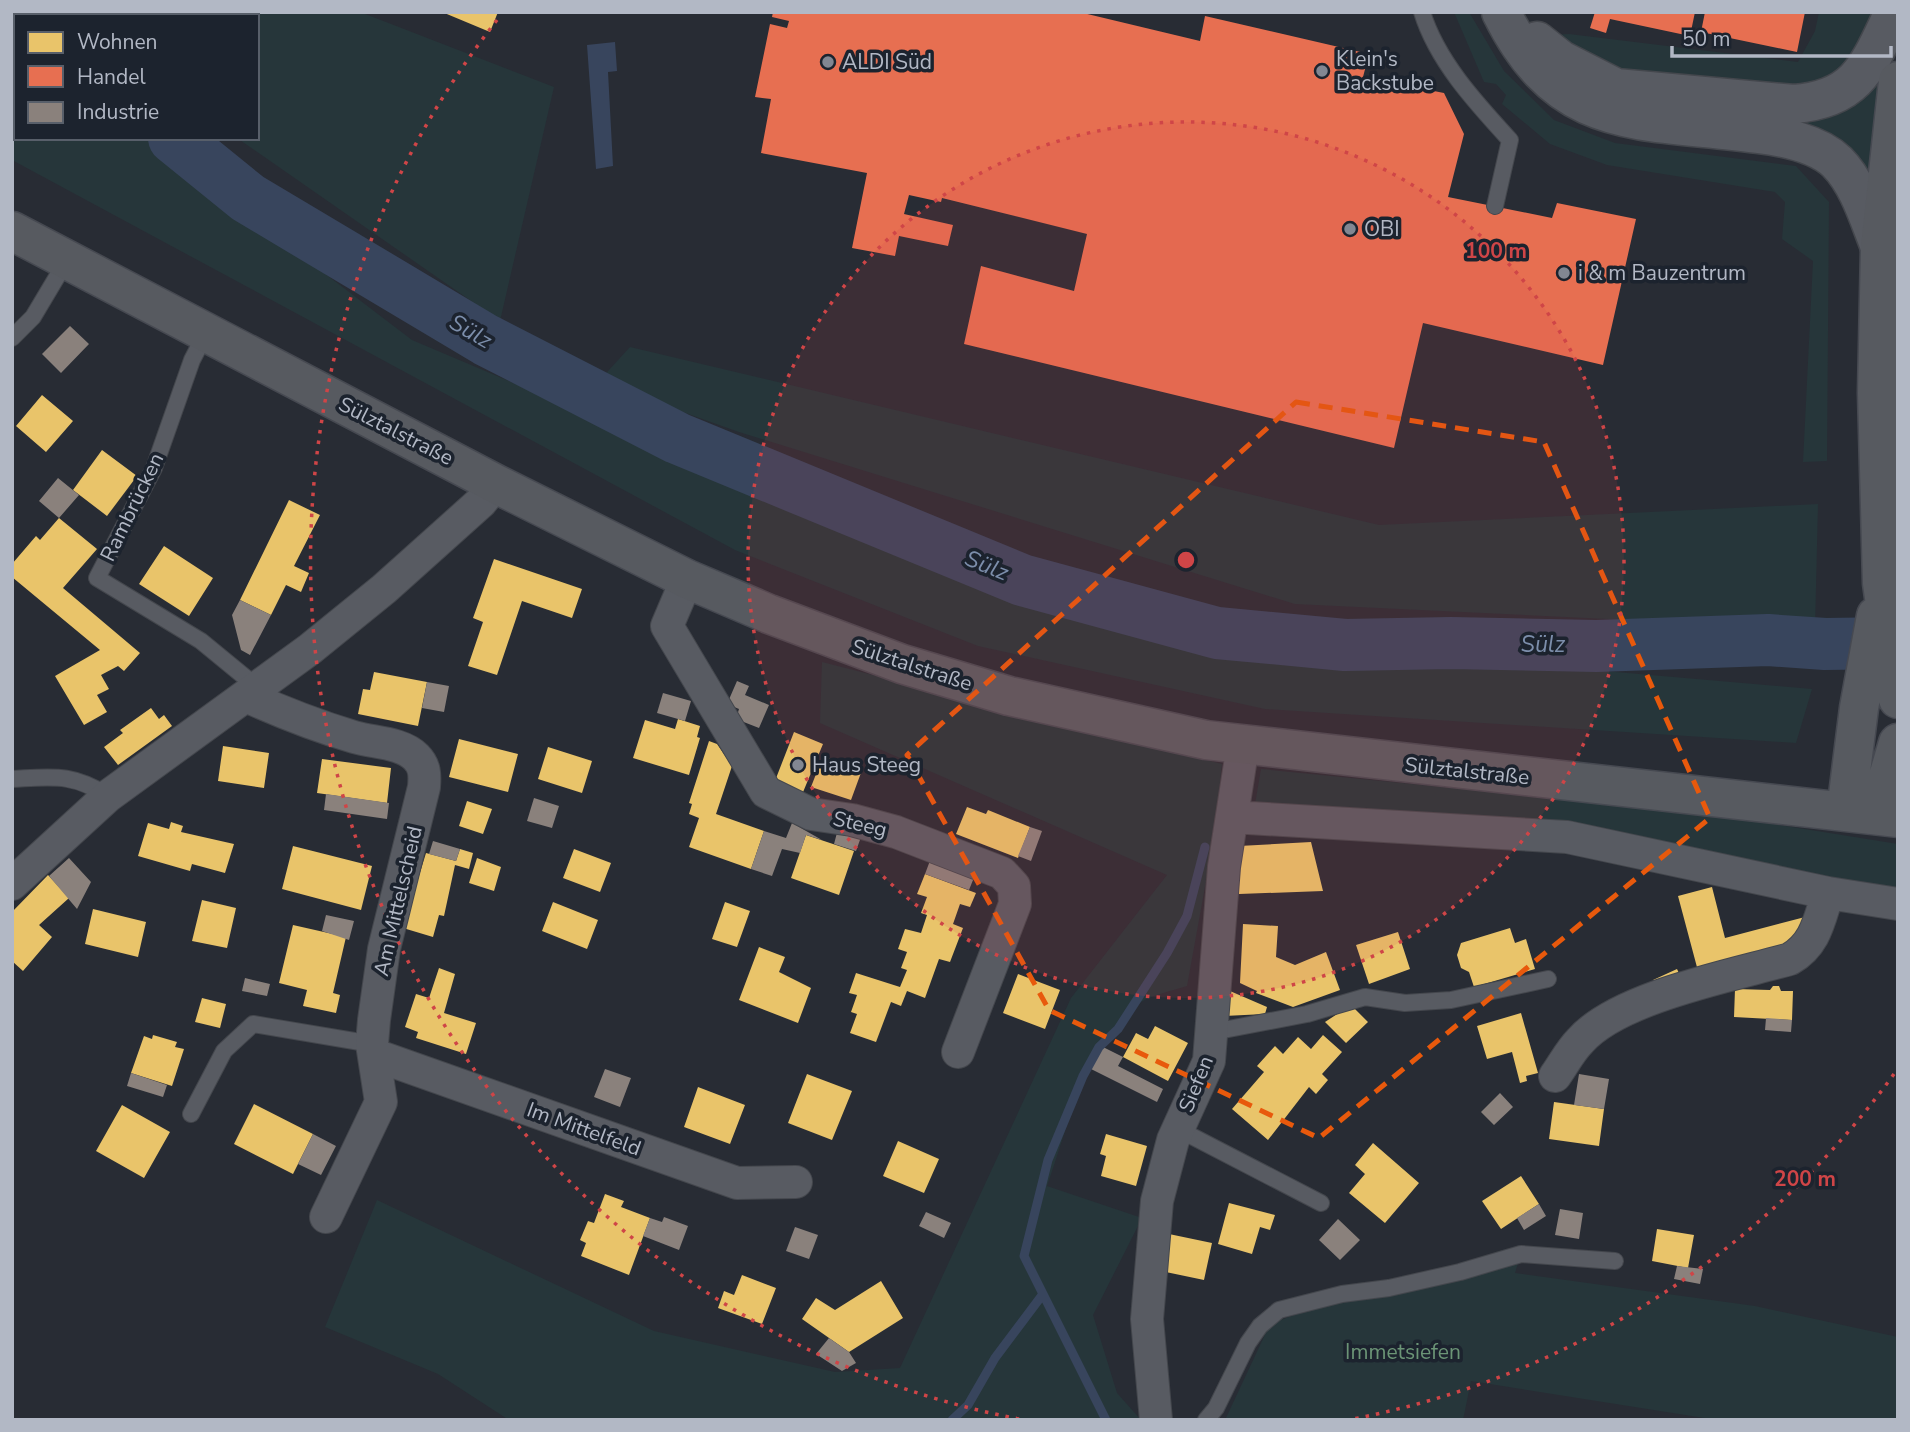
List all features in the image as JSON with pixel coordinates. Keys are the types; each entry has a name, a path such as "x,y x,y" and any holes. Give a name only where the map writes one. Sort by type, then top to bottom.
{"main road":[{"path":"1898,81 1877,393 1882,583 1898,699"},
{"name":"Sülztalstraße","path":"12,231 496,484 687,579 850,646 957,681 1102,719 1243,745 1898,818"},
{"path":"1853,812 1859,708 1882,583"},
{"path":"1853,812 1885,784 1898,743"}],"street":[{"path":"1501,12 1523,53 1546,79 1573,100 1608,114 1776,136 1807,145 1836,162 1863,205 1889,236"},
{"path":"1518,12 1537,40 1560,60 1616,88 1794,104 1821,102 1846,89 1869,64 1894,12"},
{"path":"12,884 108,796 252,692 384,589 481,502 496,484"},
{"name":"Steeg","path":"687,579 667,626 766,792 811,814 896,832 1002,873 1014,886 1015,905 958,1052"},
{"name":"Am Mittelscheid","path":"252,692 316,725 404,749 416,757 425,769 424,787 384,949 373,1049 382,1102 326,1217"},
{"name":"Siefen","path":"1156,1420 1147,1319 1157,1201 1178,1129 1209,1061 1224,867 1243,745"},
{"path":"1232,817 1567,836 1828,893 1898,904"},
{"path":"1555,1076 1580,1039 1616,1013 1685,988 1790,958 1802,952 1813,940 1828,893"},
{"name":"Im Mittelfeld","path":"373,1049 737,1183 796,1182"}],"lane":[{"path":"1422,12 1427,30 1471,98 1510,140 1495,206"},
{"path":"12,338 33,317 67,260"},
{"name":"Rambrücken","path":"206,332 192,360 154,468 97,578 201,641 252,692"},
{"path":"12,779 65,776 86,782 108,796"},
{"path":"1213,1032 1307,1014 1365,997 1405,1003 1451,1000 1548,979"},
{"path":"191,1114 224,1051 253,1024 373,1049"},
{"path":"1178,1129 1321,1203"},
{"path":"1206,1420 1216,1408 1248,1343 1260,1326 1279,1310 1330,1297 1389,1288 1460,1272 1521,1254 1615,1261"}],"highlighted area":[{"path":"1296,402 1544,442 1710,818 1319,1138 1049,1010 907,755"}],"green space":[{"path":"75,12 360,12 554,87 500,321 240,140 259,140 259,14"},
{"path":"1454,12 1469,12 1504,71 1554,120 1615,143 1796,166 1829,202 1827,461 1803,462 1813,261 1782,239 1785,202 1775,192 1607,165 1550,144 1502,104 1506,95 1496,84 1484,82"},
{"path":"1819,12 1877,12 1864,58 1816,91 1625,79 1550,35 1569,34 1798,62 1815,31"},
{"path":"12,24 14,140 150,140 412,340 707,465 1053,593 1373,651 1812,689 1796,743 1265,709 978,646 735,550 12,160"},
{"path":"1890,48 1868,183 1577,84 1792,113"},
{"path":"630,347 1379,525 1818,504 1815,629 1295,604 739,432 598,382"},
{"path":"822,662 1222,764 1214,837 1187,986 1154,996 1137,1005 1119,1022 1104,1042 1080,1089 1047,1186 1142,1218 1093,1315 1117,1393 1141,1420 509,1420 438,1374 325,1327 377,1200 654,1331 835,1372 900,1368 1071,998 1167,875 820,723"},
{"path":"1261,769 1705,813 1898,844 1898,893 1579,829 1253,816"},
{"path":"1518,1263 1515,1273 1755,1306 1898,1337 1898,1420 1717,1420 1471,1381 1463,1420 1225,1420 1270,1324 1361,1290"}],"water":[{"path":"615,42 617,71 608,72 613,166 596,169 587,45"}],"building: Wohnen":[{"path":"442,12 498,12 490,32"},
{"path":"42,395 73,421 46,452 16,426"},
{"path":"102,450 137,476 107,516 73,490"},
{"path":"289,500 320,515 294,566 309,573 301,592 286,585 271,615 240,600"},
{"path":"59,518 97,549 63,588 140,653 124,671 118,666 101,675 109,689 97,695 107,712 84,725 55,676 100,650 12,577 12,564 36,536 40,540"},
{"path":"164,546 213,578 189,616 139,584"},
{"path":"494,559 582,589 572,618 522,601 497,675 468,666 483,622 473,618"},
{"path":"374,672 427,682 418,726 358,714 363,689 370,690"},
{"path":"151,708 159,719 164,715 172,726 118,765 104,747 123,733 120,730"},
{"path":"678,719 700,726 697,737 700,738 689,775 633,758 645,720 675,729"},
{"name":"Haus Steeg","path":"794,732 823,744 801,797 773,786"},
{"path":"459,739 518,754 508,792 449,777"},
{"path":"709,741 717,744 732,766 716,814 764,831 751,869 689,847 699,818 689,814 692,804 689,803"},
{"path":"223,746 269,753 264,788 218,781"},
{"path":"548,747 592,761 582,793 538,779"},
{"path":"823,756 862,770 851,800 811,787"},
{"path":"322,759 391,768 387,803 317,793"},
{"path":"467,801 492,809 483,834 459,826"},
{"path":"967,807 986,814 988,810 1030,827 1018,858 956,834"},
{"path":"171,822 183,826 181,832 234,844 225,873 192,864 190,871 138,856 148,823 169,829"},
{"path":"806,835 854,851 839,895 791,878"},
{"path":"1311,842 1323,891 1239,894 1239,846"},
{"path":"293,846 372,866 361,910 282,889"},
{"path":"460,849 473,853 469,869 455,865 444,916 439,915 433,937 403,928 426,853 456,861"},
{"path":"574,849 611,863 600,892 563,878"},
{"path":"477,858 501,867 494,891 469,883"},
{"path":"925,874 976,893 970,907 960,904 953,924 963,928 950,962 939,959 925,998 907,991 901,1006 891,1002 876,1042 850,1033 857,1014 851,1012 857,995 849,993 856,973 900,987 907,970 901,968 907,952 898,949 905,929 921,933 927,915 921,913 927,897 917,894"},
{"path":"48,875 69,898 39,925 52,937 23,971 12,961 12,912"},
{"path":"1712,887 1725,938 1805,917 1803,931 1781,949 1698,971 1678,896"},
{"path":"202,900 236,908 227,948 192,941"},
{"path":"553,902 598,920 587,949 542,931"},
{"path":"725,902 750,911 737,947 712,939"},
{"path":"93,909 146,922 138,957 85,944"},
{"path":"1243,924 1278,926 1276,957 1295,965 1326,952 1340,990 1293,1007 1256,993 1257,991 1240,983"},
{"path":"293,925 346,937 333,993 340,995 336,1013 303,1006 307,990 279,983"},
{"path":"1510,928 1515,943 1526,939 1535,969 1474,987 1469,972 1461,968 1457,955 1461,943"},
{"path":"1398,932 1410,969 1369,984 1356,945"},
{"path":"759,947 785,957 779,972 811,988 798,1023 739,1000"},
{"path":"439,968 455,974 444,1013 476,1023 466,1054 416,1038 418,1032 405,1027 416,994 429,998"},
{"path":"1677,969 1684,984 1657,992 1653,980"},
{"path":"1018,974 1060,990 1045,1029 1003,1013"},
{"path":"1773,986 1779,986 1781,991 1793,991 1792,1020 1734,1017 1735,989 1770,990"},
{"path":"1230,991 1267,1007 1265,1014 1224,1016"},
{"path":"202,998 226,1004 220,1028 195,1022"},
{"path":"1351,1005 1368,1022 1346,1043 1325,1022"},
{"path":"1521,1013 1538,1073 1526,1076 1527,1081 1520,1083 1512,1052 1487,1059 1477,1026"},
{"path":"1155,1026 1188,1043 1168,1081 1123,1057 1136,1033 1148,1039"},
{"path":"153,1035 177,1042 175,1047 184,1049 172,1086 131,1073 144,1036 152,1039"},
{"path":"1323,1035 1342,1052 1322,1074 1328,1080 1316,1094 1309,1087 1268,1140 1232,1109 1264,1072 1257,1066 1275,1046 1283,1054 1298,1037 1311,1049"},
{"path":"807,1074 852,1091 832,1140 788,1123"},
{"path":"698,1087 745,1105 730,1144 684,1127"},
{"path":"1554,1102 1604,1109 1599,1146 1549,1139"},
{"path":"254,1104 313,1134 293,1174 234,1144"},
{"path":"122,1105 170,1132 144,1178 96,1151"},
{"path":"1106,1134 1147,1146 1136,1186 1101,1176 1106,1156 1100,1154"},
{"path":"898,1141 939,1159 924,1193 883,1176"},
{"path":"1373,1143 1419,1183 1385,1223 1349,1193 1365,1174 1355,1165"},
{"path":"1521,1176 1539,1204 1501,1229 1482,1201"},
{"path":"605,1194 624,1201 621,1207 650,1218 629,1275 581,1256 586,1243 580,1240 588,1221 594,1223"},
{"path":"1229,1203 1275,1215 1270,1230 1260,1227 1252,1254 1218,1244"},
{"path":"1657,1229 1694,1235 1688,1268 1652,1261"},
{"path":"1169,1234 1212,1243 1204,1280 1161,1271"},
{"path":"742,1275 776,1288 762,1324 718,1308 724,1291 734,1295"},
{"path":"881,1281 903,1318 849,1352 802,1319 816,1298 835,1310"}],"building: Handel":[{"name":"OBI","path":"773,12 1079,12 1200,41 1205,16 1369,54 1363,77 1444,93 1464,134 1448,197 1552,218 1557,203 1636,219 1603,365 1423,323 1394,448 964,344 981,266 1074,291 1087,234 942,198 941,202 909,195 904,214 953,225 948,246 899,236 895,256 852,248 867,173 761,153 771,99 755,97 770,24 787,28 789,21 772,17"},
{"path":"1595,12 1695,12 1690,36 1610,19 1606,33 1590,28"},
{"path":"1705,12 1805,12 1797,52 1701,32"}],"building: Industrie":[{"path":"70,326 89,344 61,373 42,354"},
{"path":"58,478 79,495 59,518 39,501"},
{"path":"240,600 271,615 250,655 241,650 232,615"},
{"path":"737,681 749,686 745,695 769,705 759,728 736,719 739,709 727,704"},
{"path":"427,682 449,686 444,712 422,708"},
{"path":"663,693 691,701 685,721 657,713"},
{"path":"326,794 389,803 387,819 324,810"},
{"path":"534,798 559,806 552,828 527,821"},
{"path":"792,823 822,840 806,835 800,853 782,849 772,876 751,869 764,831 786,838"},
{"path":"1030,827 1042,831 1031,861 1018,856"},
{"path":"838,829 861,837 856,851 834,844"},
{"path":"433,841 460,849 456,861 429,854"},
{"path":"69,858 91,882 77,909 49,876"},
{"path":"931,858 975,875 969,890 925,874"},
{"path":"326,915 354,921 349,940 322,931"},
{"path":"245,978 270,984 267,996 242,991"},
{"path":"1766,1018 1792,1020 1791,1032 1765,1030"},
{"path":"1103,1047 1123,1057 1118,1066 1163,1089 1157,1102 1091,1069"},
{"path":"605,1069 631,1078 620,1107 594,1097"},
{"path":"131,1073 167,1085 163,1097 127,1086"},
{"path":"1579,1074 1609,1079 1604,1109 1574,1105"},
{"path":"1500,1093 1513,1107 1494,1125 1481,1112"},
{"path":"313,1134 336,1146 321,1175 298,1164"},
{"path":"1539,1204 1546,1216 1524,1230 1517,1218"},
{"path":"1560,1209 1583,1213 1579,1239 1555,1235"},
{"path":"926,1212 951,1223 944,1238 919,1226"},
{"path":"664,1217 688,1226 679,1250 643,1236 650,1218 662,1222"},
{"path":"1338,1219 1360,1240 1340,1260 1319,1240"},
{"path":"795,1227 818,1235 809,1259 786,1251"},
{"path":"1677,1266 1703,1269 1700,1284 1674,1279"},
{"path":"829,1338 849,1352 856,1363 842,1371 816,1354"}],"waterway":[{"name":"Sülz","path":"176,140 248,198 486,340 677,438 1022,580 1217,633 1345,645 1451,643 1596,646 1768,640 1825,644 1898,643"},
{"name":"Immetsiefen","path":"1106,1420 1024,1256 1048,1160 1083,1076 1099,1047 1118,1029 1167,953 1187,916 1205,847"},
{"path":"952,1420 968,1405 995,1358 1043,1294"}],"place":[{"name":"ALDI Süd","path":"828,62"},
{"name":"Klein's Backstube","path":"1322,71"},
{"name":"OBI","path":"1350,229"},
{"name":"i & m Bauzentrum","path":"1564,273"},
{"name":"Haus Steeg","path":"798,765"}]}
